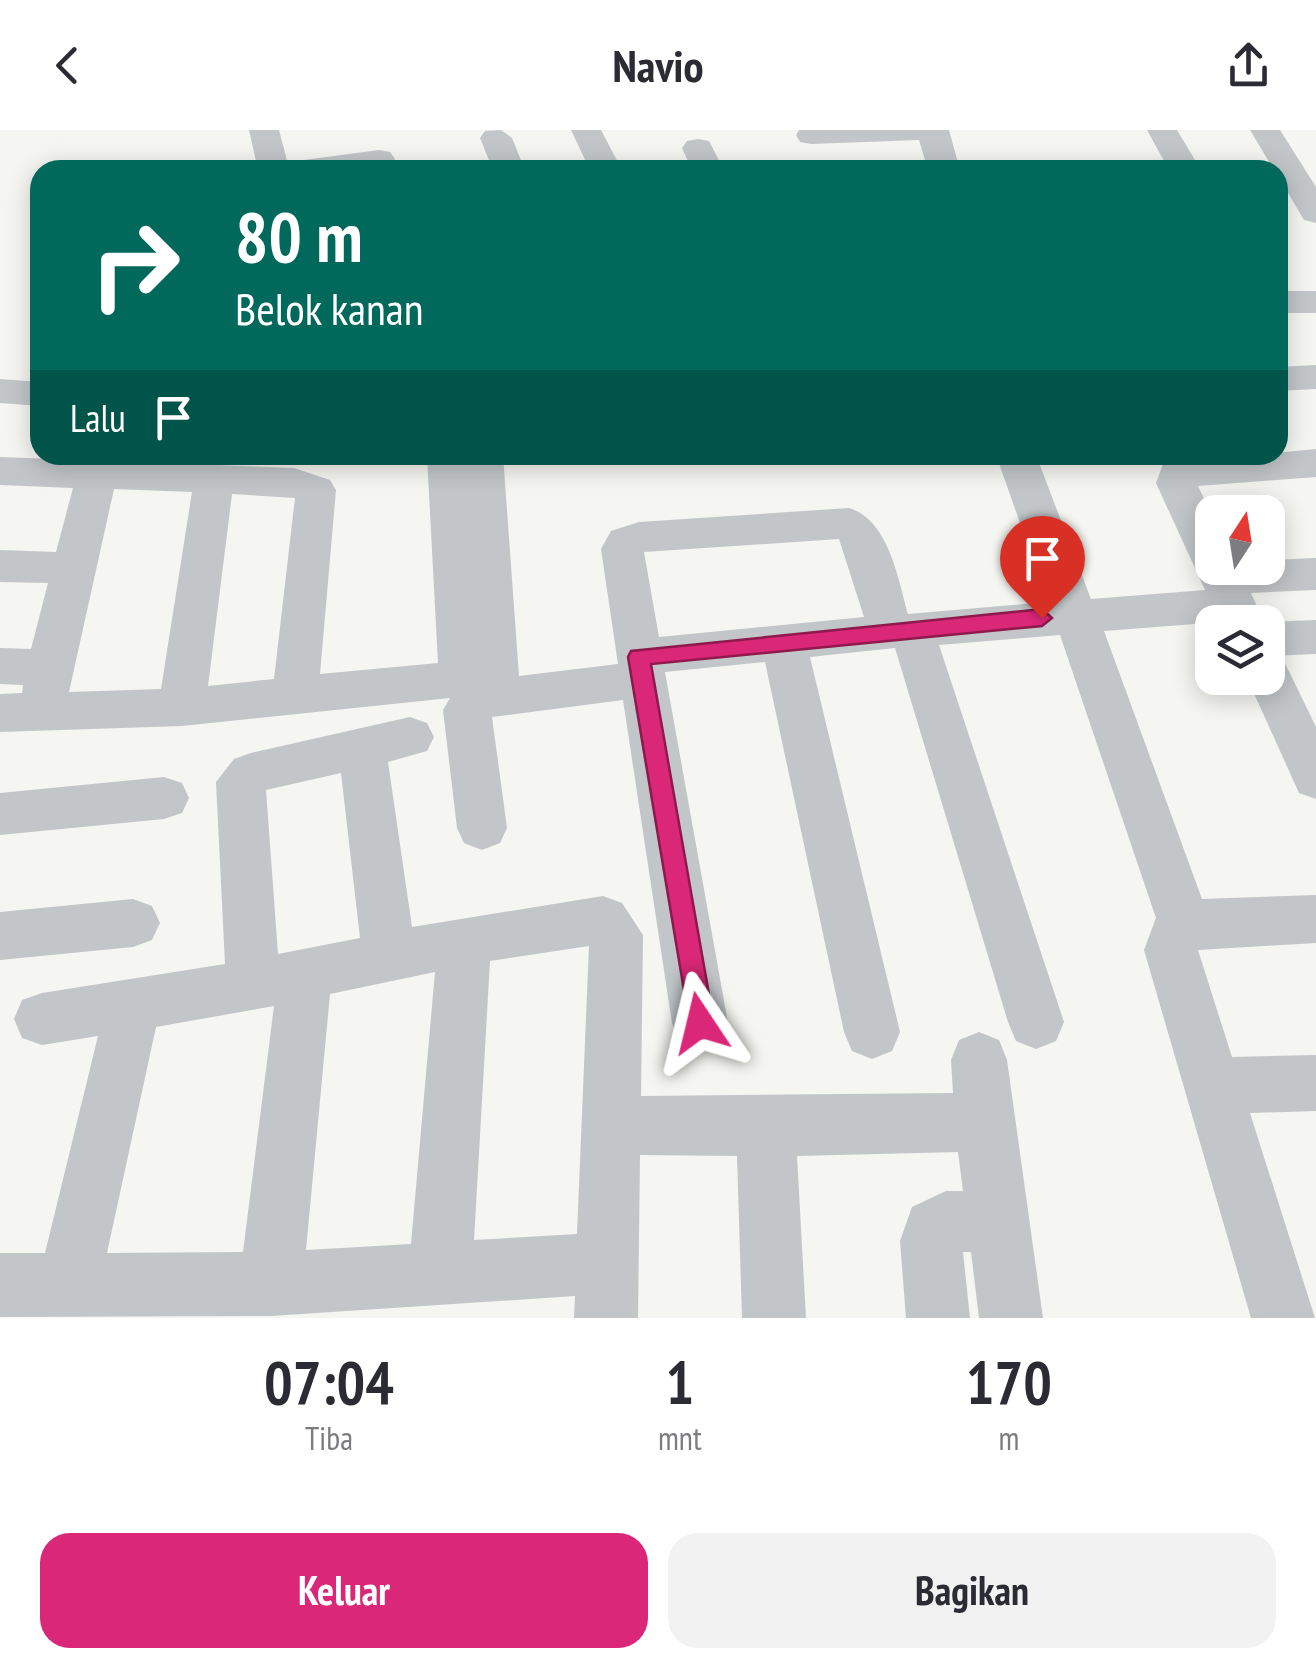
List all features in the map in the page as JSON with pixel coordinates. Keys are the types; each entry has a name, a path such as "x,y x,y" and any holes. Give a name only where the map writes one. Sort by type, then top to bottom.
{"street":[{"path":"264,130 272,160"},
{"path":"586,130 601,160"},
{"path":"1162,130 1179,160"},
{"path":"1265,130 1283,160"},
{"path":"819,160 810,133 922,131"},
{"path":"922,131 922,160"},
{"path":"922,131 938,160"},
{"path":"496,138 505,160"},
{"path":"348,160 384,152"},
{"path":"1288,167 1316,213"},
{"path":"1288,302 1316,302"},
{"path":"1288,379 1316,377"},
{"path":"0,391 30,393"},
{"path":"1226,586 1176,483 1177,474 1316,464"},
{"path":"447,465 485,684"},
{"path":"482,828 467,710 485,684 483,465"},
{"path":"1021,465 1090,613"},
{"path":"1049,465 1090,613 1199,923"},
{"path":"0,471 294,482 316,490 295,696"},
{"path":"31,698 73,568 97,474"},
{"path":"182,707 214,478"},
{"path":"700,1023 622,549 626,542 639,538 848,523 856,529 901,631 1036,1022"},
{"path":"0,566 73,568"},
{"path":"0,666 31,698 182,707 640,668 784,644 1090,613 1226,586 1316,574"},
{"path":"1285,638 1316,636"},
{"path":"784,644 872,1032"},
{"path":"1278,695 1316,778"},
{"path":"271,1284 279,979 241,782 251,774 386,742 388,954"},
{"path":"0,814 164,798"},
{"path":"1283,1318 1171,950 1173,937 1199,923 1316,919"},
{"path":"0,1286 271,1284 440,1275 607,1291 616,935 604,920 464,940 133,1008 42,1020"},
{"path":"0,936 133,922"},
{"path":"440,1275 464,940"},
{"path":"68,1287 133,1008"},
{"path":"980,1060 984,1122 1011,1318"},
{"path":"1212,1086 1316,1083"},
{"path":"610,1125 766,1127 984,1122"},
{"path":"766,1127 774,1318"},
{"path":"938,1318 934,1229 946,1222 998,1221"}],"route":[{"path":"700,1023 638,657 1042,618"}]}
